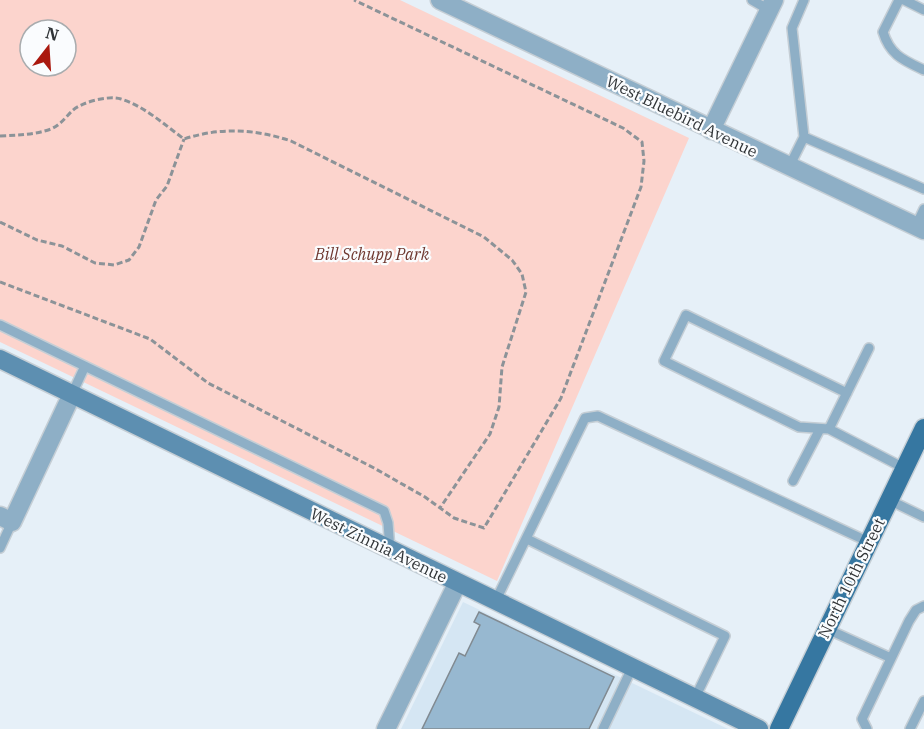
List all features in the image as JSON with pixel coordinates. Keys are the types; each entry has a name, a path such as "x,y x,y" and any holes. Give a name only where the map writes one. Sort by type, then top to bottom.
{"main road":[{"name":"North 10th Street","path":"778,729 924,428"}],"street":[{"name":"West Bluebird Avenue","path":"440,0 920,228"},
{"path":"711,130 771,5"},
{"name":"West Zinnia Avenue","path":"0,359 457,584 759,729"},
{"path":"6,519 72,394"},
{"path":"386,729 457,584"}],"lane":[{"path":"752,0 771,5"},
{"path":"789,167 804,137 792,28 804,0"},
{"path":"899,0 883,32 887,46 895,56 924,70"},
{"path":"904,0 924,9"},
{"path":"804,137 924,189"},
{"path":"920,228 924,209"},
{"path":"847,393 686,315 664,362 799,427 824,429 904,468"},
{"path":"0,326 384,511 388,523 390,550"},
{"path":"793,481 847,393 869,348"},
{"path":"72,394 85,366"},
{"path":"495,602 585,418 598,416 869,542"},
{"path":"889,500 924,517"},
{"path":"0,548 6,519"},
{"path":"527,539 725,636 694,698"},
{"path":"867,729 862,720 864,715 915,610 924,606"},
{"path":"827,629 891,658"},
{"path":"603,729 632,668"},
{"path":"910,729 924,701"}],"path":[{"path":"0,282 150,339 208,383 374,468 454,518 483,528 561,398 641,187 644,161 642,142 623,128 354,0"},
{"path":"0,136 32,135 52,128 67,119 73,110 91,102 119,98 150,114 184,139"},
{"path":"184,139 201,133 236,130 264,133 291,141 484,237 512,260 522,274 526,292 502,367 499,407 490,434 440,508"},
{"path":"0,222 37,240 62,246 95,263 114,265 129,260 140,247 156,200 167,186 184,139"}],"shaded area":[{"path":"463,602 728,729 401,729"}],"green space":[{"name":"Bill Schupp Park","path":"0,0 400,0 689,138 497,581 0,342"}],"building":[{"path":"479,612 614,677 589,729 422,729 459,653 465,656 480,625 474,622"}]}
